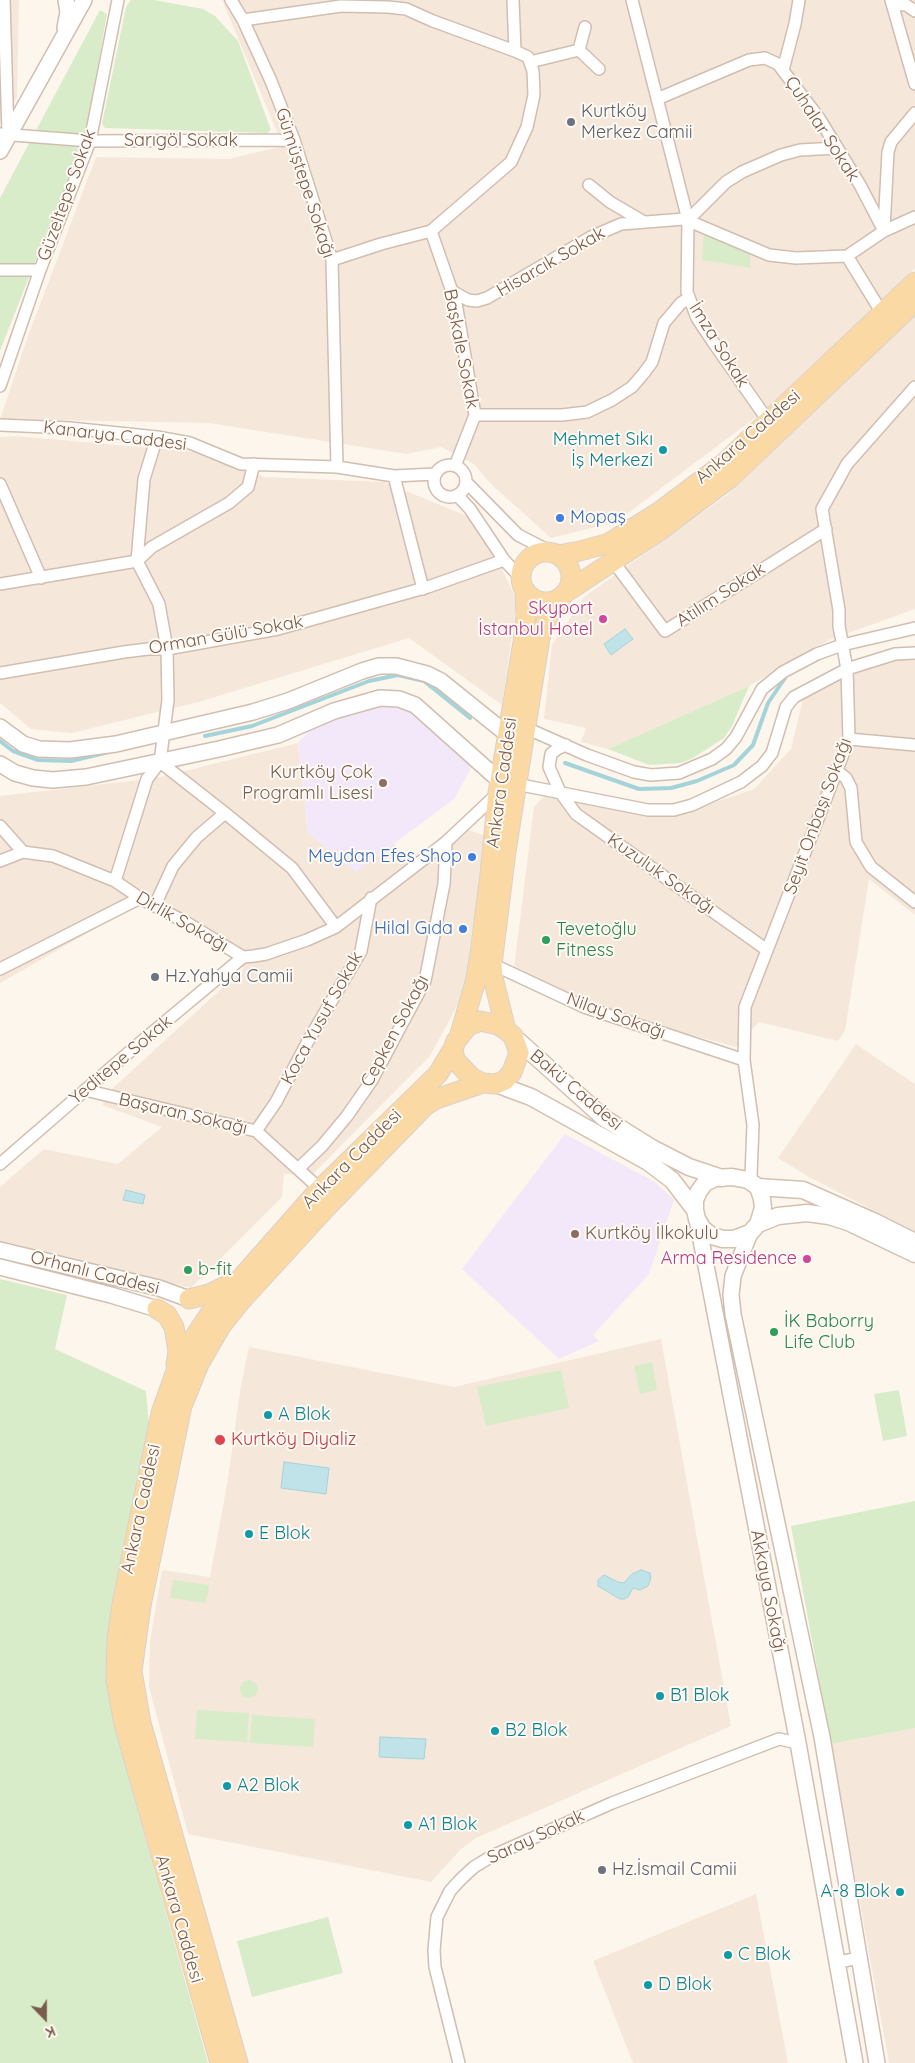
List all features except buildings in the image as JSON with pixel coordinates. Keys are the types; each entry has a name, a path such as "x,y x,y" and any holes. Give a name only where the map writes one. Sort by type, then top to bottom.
{"main road":[{"name":"Ankara Caddesi","path":"555,554 580,551 609,543 723,464 915,282"},
{"name":"Ankara Caddesi","path":"238,2063 142,1723 132,1671 141,1606 182,1406 199,1364 211,1312 320,1189 438,1074 457,1042 475,983 505,786 526,728 540,638 547,618 565,594 659,531 730,478 915,302"},
{"path":"536,554 555,554 566,561 572,576 565,594 555,601 538,601 523,584 524,566 536,554"},
{"name":"Ankara Caddesi","path":"509,1033 493,978 492,964 508,735 526,615 523,584"},
{"path":"480,1021 498,1025 509,1033 519,1053 512,1072 505,1080 489,1084 472,1078 455,1060 457,1042 468,1026 480,1021"},
{"name":"Bakü Caddesi","path":"509,1033 604,1118 652,1148 689,1167 722,1178 741,1178 754,1184 803,1190 915,1242"},
{"name":"Ankara Caddesi","path":"220,2063 124,1724 116,1680 117,1639 122,1604 161,1413 181,1357 206,1334 221,1326 247,1294 328,1206 425,1106 436,1099 489,1084"},
{"name":"Bakü Caddesi","path":"489,1084 532,1098 648,1162 672,1180 704,1229 712,1236 734,1239 778,1216 807,1213 829,1216 848,1222 915,1254"},
{"path":"696,1215 695,1200 699,1191 705,1183 722,1178"},
{"path":"754,1184 762,1199 763,1208 754,1228"},
{"path":"189,1299 209,1294 242,1277"},
{"path":"189,1299 200,1303 211,1312"},
{"path":"157,1309 206,1334"},
{"path":"157,1309 167,1315 174,1327 178,1351 176,1371"}],"street":[{"path":"0,151 4,134 4,0"},
{"path":"62,38 68,12 66,0"},
{"path":"4,134 84,0"},
{"name":"Güzeltepe Sokak","path":"0,386 40,270 90,141 118,0"},
{"name":"Gümüştepe Sokağı","path":"231,0 243,20 271,81 294,140 332,260 337,467"},
{"path":"513,0 516,51"},
{"name":"İmza Sokak","path":"632,0 688,220 687,292 697,318 769,422"},
{"path":"783,70 799,0"},
{"path":"915,11 906,5 891,2 915,84"},
{"path":"243,20 341,6 406,9 433,21 516,51 528,57 530,62 534,95 527,127 511,162 431,231 381,244 332,260"},
{"path":"579,50 585,27"},
{"path":"530,62 579,50"},
{"path":"579,50 599,69"},
{"name":"Çuhalar Sokak","path":"657,99 749,60 766,58 778,64 819,118 884,231"},
{"path":"884,231 890,142 915,113"},
{"name":"Sarıgöl Sokak","path":"4,134 90,141 294,140"},
{"path":"688,220 726,182 742,172 790,153 837,148"},
{"path":"589,185 610,202 644,222"},
{"path":"882,314 847,256 884,231 915,217"},
{"name":"Hisarcık Sokak","path":"452,291 468,300 478,301 487,298 591,237 622,224 644,222 688,220 769,255 796,258 847,256"},
{"name":"Başkale Sokak","path":"431,231 456,304 475,415 455,466"},
{"path":"0,270 40,270"},
{"path":"475,415 562,415 587,412 612,400 632,386 644,373 652,362 664,323 681,303 689,298"},
{"name":"Seyit Onbaşı Sokağı","path":"754,1184 751,1176 754,1125 744,1060 744,1007 849,739 847,669 822,509 833,486 847,464 867,439 915,387"},
{"name":"Kanarya Caddesi","path":"0,425 70,428 157,437 190,443 241,464 337,467 394,476 435,474"},
{"path":"115,881 147,779 160,762 168,700 167,649 159,604 137,561 144,479 157,437"},
{"path":"0,584 137,561 152,547 229,503 248,487 254,464"},
{"path":"442,466 455,466 464,473 465,488 457,496 447,497 438,493 433,483 435,474 442,466"},
{"path":"394,476 423,589"},
{"path":"466,482 518,535 555,554"},
{"path":"0,484 41,578"},
{"path":"457,496 470,509 504,560 523,584"},
{"name":"Atılım Sokak","path":"613,561 665,632 826,529"},
{"name":"Orman Gülü Sokak","path":"0,673 148,648 167,649 278,629 423,589 504,560"},
{"path":"526,728 566,746 634,772 651,775 679,773 712,759 726,749 736,737 762,689 783,672 817,654 842,645 915,628"},
{"path":"899,653 894,640 895,635 901,630"},
{"path":"0,764 15,773 33,778 53,780 86,778 278,734 334,711 380,698 399,699 415,704 505,786 560,792 648,810 674,810 707,800 741,782 768,760 775,745 786,707 794,697 847,669 899,653 915,652"},
{"path":"0,727 23,744 40,749 60,750 116,744 164,731 253,712 288,701 362,671 379,666 396,666 427,674 441,681 508,735"},
{"path":"849,739 915,745"},
{"name":"Kuzuluk Sokağı","path":"566,746 557,749 551,754 549,761 551,776 576,814 767,950"},
{"path":"160,762 292,868 336,927"},
{"path":"837,770 849,782 856,842 871,867 915,902"},
{"name":"Dirlik Sokağı","path":"0,861 23,852 53,856 115,881 140,898 243,957 275,951 336,927 371,898 446,842 505,786"},
{"path":"155,905 173,866 197,837 225,813"},
{"path":"0,826 23,852"},
{"name":"Cepken Sokağı","path":"298,1169 322,1146 347,1116 372,1080 425,981 444,884 446,842"},
{"path":"0,969 140,898"},
{"name":"Koca Yusuf Sokak","path":"256,1131 276,1102 308,1040 360,951 371,898"},
{"name":"Yeditepe Sokak","path":"0,1164 243,957"},
{"name":"Nilay Sokağı","path":"492,964 584,1007 744,1060"},
{"name":"Başaran Sokağı","path":"85,1090 256,1131 320,1189"},
{"name":"Akkaya Sokağı","path":"696,1215 798,1743 855,2063"},
{"name":"Akkaya Sokağı","path":"754,1228 733,1276 731,1295 733,1314 822,1737 877,2063"},
{"name":"Orhanlı Caddesi","path":"0,1250 159,1288 189,1299"},
{"name":"Orhanlı Caddesi","path":"0,1267 111,1295 157,1309"},
{"path":"798,1743 822,1737"},
{"name":"Saray Sokak","path":"460,2063 435,1967 434,1950 438,1917 450,1892 461,1879 474,1867 492,1856 612,1803 779,1739 798,1743"},
{"path":"838,1962 860,1958"}],"shaded area":[{"path":"0,0 19,0 17,97 0,122"},
{"path":"222,0 915,0 915,268 783,397 616,522 551,538 491,484 474,464 441,447 407,454 209,423 0,419 28,336 96,157 229,159 283,146"},
{"path":"915,316 915,609 829,640 749,686 608,749 581,742 586,728 544,719 552,645 584,597 727,495"},
{"path":"15,436 209,453 264,477 384,482 467,516 495,554 517,601 502,705 409,638 202,701 72,733 31,729 0,703 0,437"},
{"path":"915,658 915,915 869,879 845,1031 838,1041 759,1022 736,1047 593,1008 513,976 534,807 549,791 680,814 754,789 791,749 803,699 868,663"},
{"name":"Kurtköy Çok Programlı Lisesi","path":"402,698 472,767 454,799 356,872 308,833 298,743 312,728"},
{"path":"298,743 308,833 355,871 394,843 412,871 462,828 486,836 463,995 430,1056 314,1173 284,1174 282,1197 191,1288 0,1241 0,1187 44,1149 118,1164 162,1127 102,1105 113,1088 244,968 231,949 137,905 0,983 0,796 156,778"},
{"path":"856,1044 915,1084 915,1232 807,1176 778,1158"},
{"name":"Kurtköy İlkokulu","path":"565,1134 655,1182 674,1200 649,1274 593,1335 599,1341 559,1359 462,1269"},
{"path":"661,1339 731,1726 476,1838 461,1849 431,1882 188,1834 149,1687 150,1641 162,1570 210,1577 228,1479 240,1391 249,1347 454,1387"},
{"path":"915,1728 915,2063 889,2063 831,1744"},
{"path":"756,1894 788,2063 633,2063 593,1961"}],"green space":[{"path":"131,0 154,0 203,9 215,16 238,41 271,130 267,133 105,128 102,124 126,7"},
{"path":"100,10 107,14 86,132 0,351 0,198"},
{"path":"704,233 749,248 751,268 702,260"},
{"path":"749,686 732,726 724,738 693,758 681,763 649,765 608,749"},
{"path":"0,1279 67,1295 55,1349 146,1391 150,1436 112,1708 117,1736 208,2063 0,2063"},
{"path":"652,1362 657,1390 640,1394 634,1366"},
{"path":"561,1370 569,1408 486,1426 477,1387"},
{"path":"899,1390 907,1436 883,1441 874,1394"},
{"path":"915,1501 915,1728 831,1744 791,1526"},
{"path":"173,1580 209,1585 206,1603 170,1598"},
{"path":"249,1680 255,1683 258,1689 255,1695 249,1698 243,1695 240,1689 243,1683"},
{"path":"197,1710 249,1713 247,1742 195,1739"},
{"path":"252,1715 315,1719 313,1747 250,1743"},
{"path":"328,1917 343,1973 252,1997 237,1941"}],"water":[{"path":"625,629 633,639 611,655 604,644"},
{"path":"126,1190 145,1195 143,1204 123,1200"},
{"path":"284,1462 329,1468 326,1494 281,1488"},
{"path":"641,1570 650,1573 651,1578 648,1586 640,1590 633,1588 628,1597 624,1599 620,1599 598,1586 598,1580 604,1575 624,1583 632,1574"},
{"path":"380,1737 426,1739 424,1759 379,1757"}],"waterway":[{"path":"205,736 252,726 369,681 398,675 424,681 470,718"},
{"path":"565,763 639,789 671,788 697,781 734,765 753,745 768,703 787,675"},
{"path":"0,741 13,751 38,760 71,761 109,752"}],"place":[{"name":"Kurtköy Merkez Camii","path":"571,122"},
{"name":"Mehmet Sıkı İş Merkezi","path":"663,450"},
{"name":"Mopaş","path":"560,518"},
{"name":"Skyport İstanbul Hotel","path":"603,619"},
{"name":"Kurtköy Çok Programlı Lisesi","path":"383,783"},
{"name":"Meydan Efes Shop","path":"472,857"},
{"name":"Hilal Gıda","path":"463,929"},
{"name":"Tevetoğlu Fitness","path":"546,940"},
{"name":"Hz.Yahya Camii","path":"155,977"},
{"name":"Kurtköy İlkokulu","path":"575,1234"},
{"name":"Arma Residence","path":"807,1259"},
{"name":"b-fit","path":"188,1270"},
{"name":"İK Baborry Life Club","path":"774,1332"},
{"name":"A Blok","path":"268,1415"},
{"name":"Kurtköy Diyaliz","path":"220,1440"},
{"name":"E Blok","path":"249,1534"},
{"name":"B1 Blok","path":"660,1696"},
{"name":"B2 Blok","path":"495,1731"},
{"name":"A2 Blok","path":"227,1786"},
{"name":"A1 Blok","path":"408,1825"},
{"name":"Hz.İsmail Camii","path":"602,1870"},
{"name":"A-8 Blok","path":"900,1892"},
{"name":"C Blok","path":"728,1955"},
{"name":"D Blok","path":"648,1985"}]}
